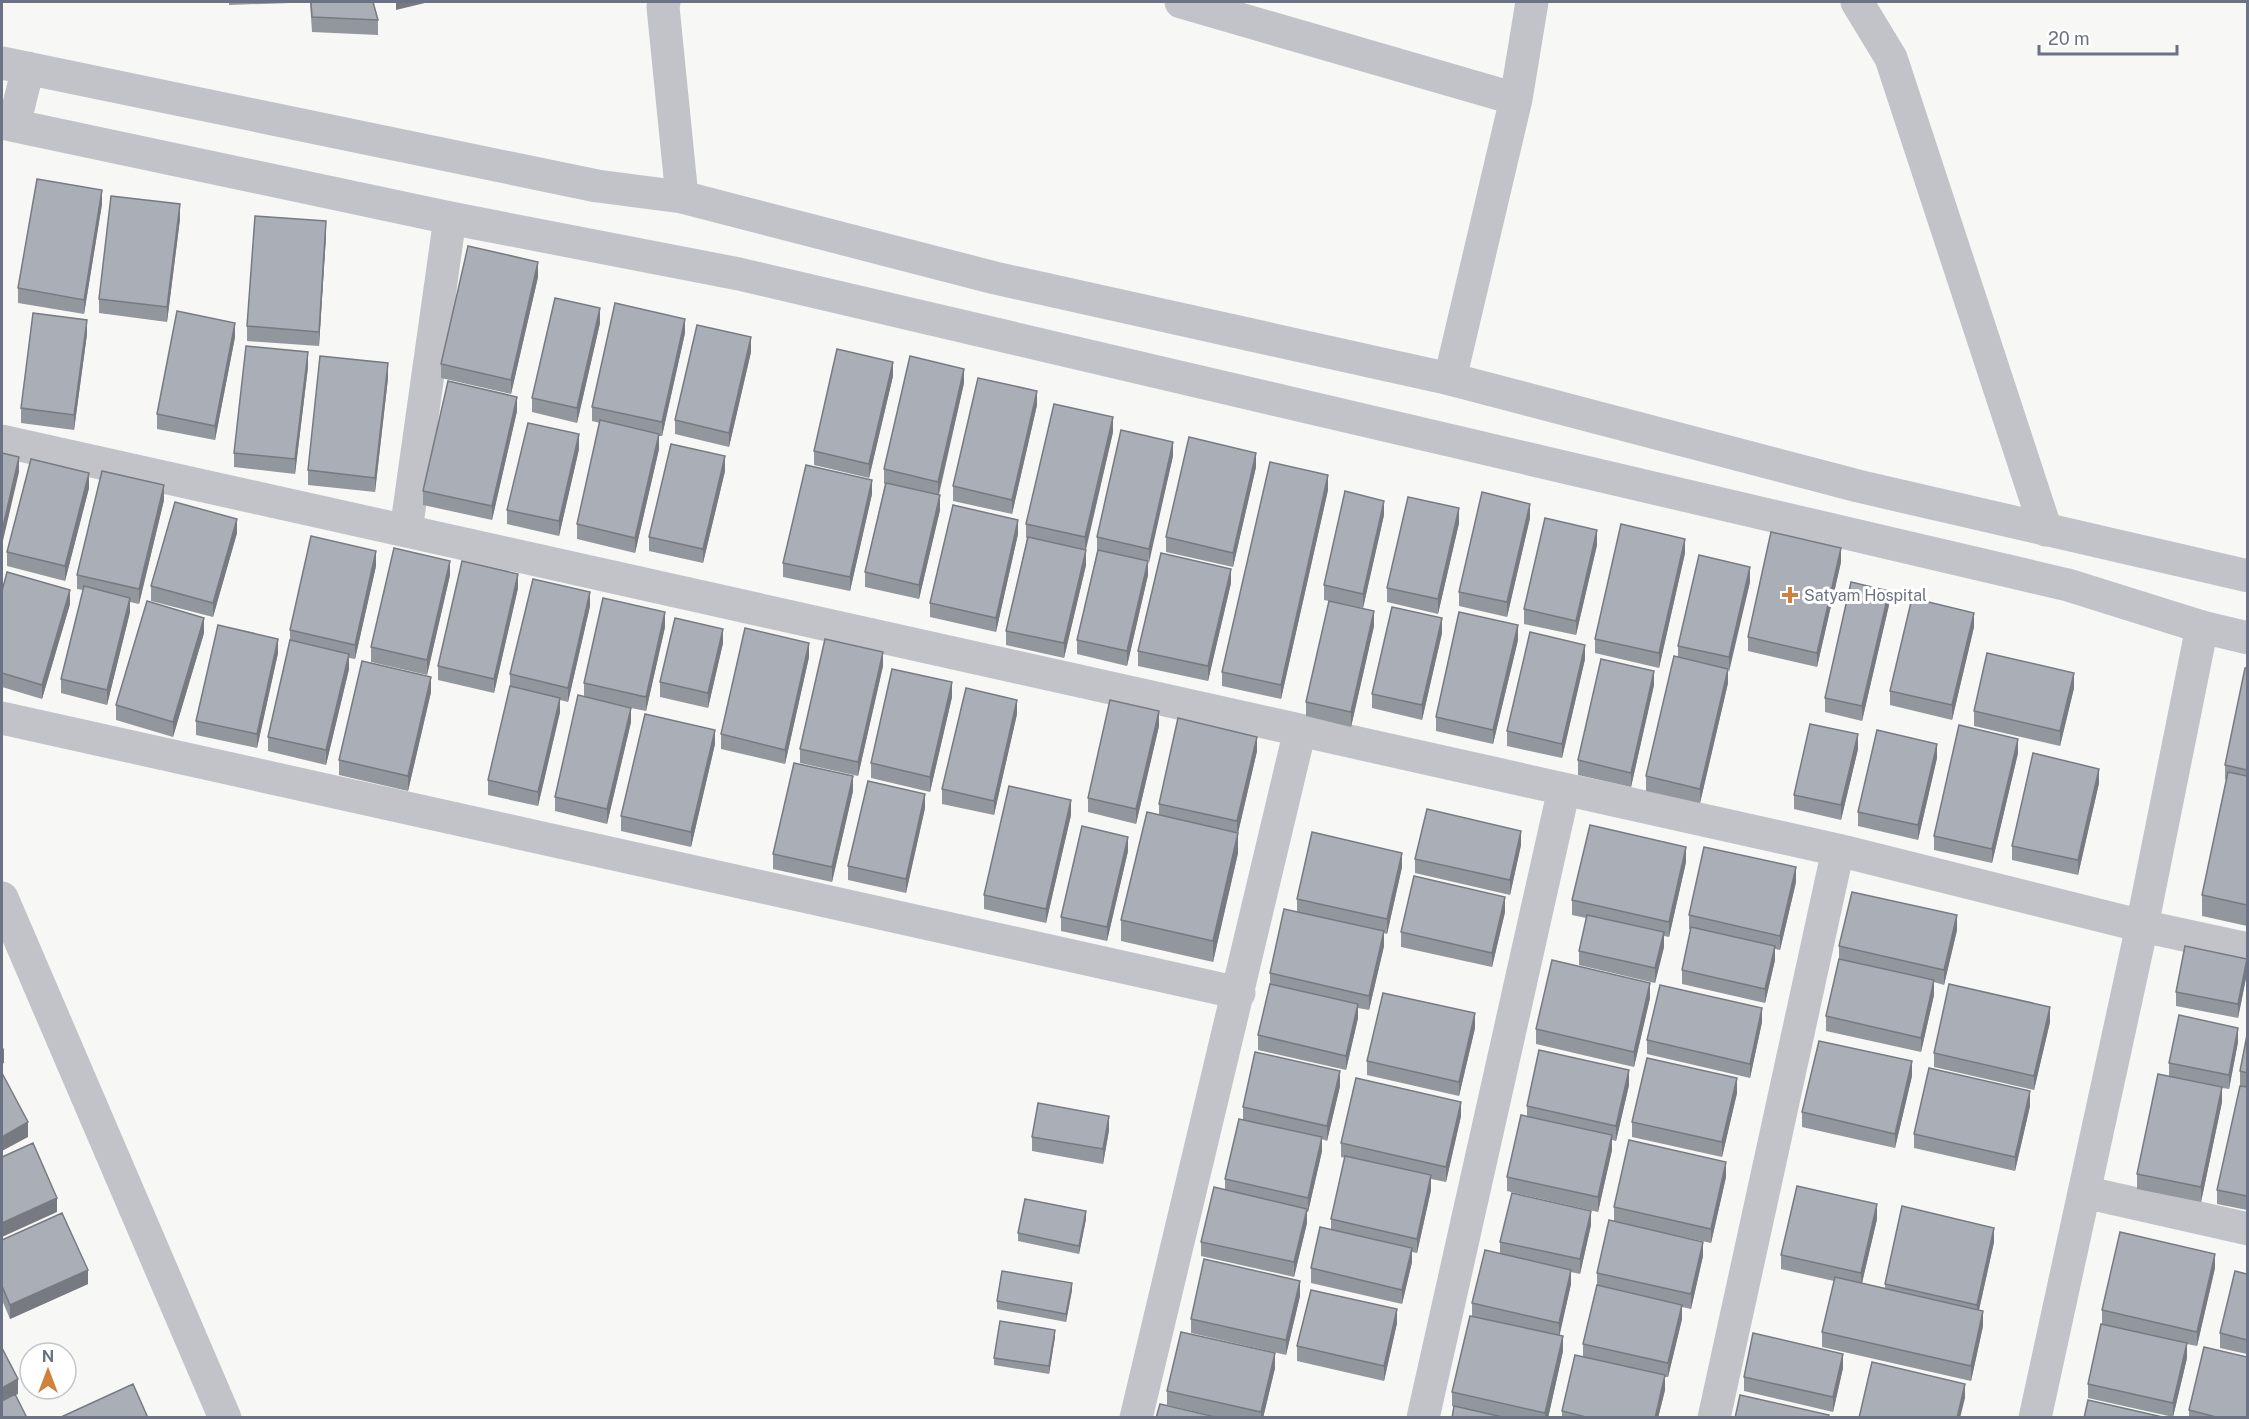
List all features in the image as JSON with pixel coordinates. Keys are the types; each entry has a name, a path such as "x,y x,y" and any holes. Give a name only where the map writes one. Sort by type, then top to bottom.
{"street":[{"path":"664,2 682,196"},
{"path":"1181,2 1516,99"},
{"path":"1450,379 1516,99 1532,2"},
{"path":"1857,2 1891,58 2046,530"},
{"path":"2247,576 1846,483 1450,379 994,278 682,196 597,186 15,65 8,124 450,218 774,282 2068,585 2202,627 2247,638"},
{"path":"406,531 450,218"},
{"path":"2,441 1838,850 2142,926 2247,949"},
{"path":"2035,1418 2142,926 2202,627"},
{"path":"2,718 1239,993"},
{"path":"1136,1418 1300,730"},
{"path":"1422,1418 1564,789"},
{"path":"1714,1418 1838,850"},
{"path":"2,898 225,1418"},
{"path":"2084,1192 2247,1229"}],"building":[{"path":"311,2 373,2 378,20 312,17"},
{"path":"37,179 102,190 84,300 18,288"},
{"path":"111,196 180,204 167,307 99,299"},
{"path":"255,216 326,221 319,332 247,326"},
{"path":"468,246 538,262 511,380 441,364"},
{"path":"555,298 600,308 577,408 532,398"},
{"path":"615,303 685,319 662,422 592,407"},
{"path":"177,311 235,323 215,426 157,414"},
{"path":"33,313 87,320 74,415 21,408"},
{"path":"697,325 751,337 729,433 675,420"},
{"path":"246,346 308,352 295,459 234,453"},
{"path":"837,349 893,362 869,464 814,451"},
{"path":"320,356 388,363 375,478 308,470"},
{"path":"910,356 964,369 938,482 884,469"},
{"path":"978,378 1037,391 1012,500 953,486"},
{"path":"448,381 517,397 492,506 423,491"},
{"path":"1054,404 1113,417 1085,537 1026,524"},
{"path":"600,420 659,434 635,538 577,524"},
{"path":"528,423 579,434 559,521 507,510"},
{"path":"1121,430 1173,442 1149,549 1097,537"},
{"path":"1189,437 1256,453 1233,553 1166,537"},
{"path":"671,444 725,456 703,549 649,537"},
{"path":"2,453 19,457 2,531"},
{"path":"31,459 89,473 65,566 7,552"},
{"path":"1270,462 1328,475 1281,685 1222,672"},
{"path":"806,465 872,480 850,577 783,563"},
{"path":"102,471 164,485 139,589 77,575"},
{"path":"886,483 940,495 919,585 865,572"},
{"path":"1345,491 1384,501 1363,594 1324,585"},
{"path":"1482,492 1530,504 1507,602 1459,592"},
{"path":"1408,497 1459,508 1438,599 1387,588"},
{"path":"175,502 237,519 213,603 151,586"},
{"path":"953,505 1018,520 996,618 930,603"},
{"path":"1545,518 1597,530 1576,621 1524,609"},
{"path":"1621,524 1685,539 1659,653 1595,639"},
{"path":"1771,532 1841,548 1817,653 1748,637"},
{"path":"311,536 376,551 355,645 290,630"},
{"path":"1028,537 1086,550 1064,643 1006,631"},
{"path":"394,548 450,561 427,660 371,647"},
{"path":"1098,550 1148,561 1127,651 1077,640"},
{"path":"1161,553 1231,569 1208,666 1138,651"},
{"path":"1699,555 1750,567 1729,657 1678,646"},
{"path":"462,561 518,574 494,679 438,666"},
{"path":"7,572 70,590 42,685 2,673 2,591"},
{"path":"533,579 590,592 568,688 510,674"},
{"path":"1851,582 1889,591 1862,706 1825,698"},
{"path":"84,586 130,598 107,690 61,679"},
{"path":"603,598 665,612 646,697 584,683"},
{"path":"1912,598 1974,613 1952,705 1890,691"},
{"path":"147,601 204,618 173,722 116,705"},
{"path":"1329,601 1374,611 1351,712 1306,702"},
{"path":"1392,607 1442,618 1422,705 1372,694"},
{"path":"1459,612 1518,625 1493,730 1436,717"},
{"path":"675,618 723,629 708,693 660,682"},
{"path":"218,625 278,639 257,734 196,721"},
{"path":"745,628 809,643 785,750 721,734"},
{"path":"1530,632 1585,645 1562,744 1507,731"},
{"path":"825,639 883,652 858,762 800,749"},
{"path":"290,640 349,654 326,750 268,737"},
{"path":"1987,653 2074,673 2060,731 1974,711"},
{"path":"1674,656 1728,669 1700,789 1646,776"},
{"path":"1601,659 1654,671 1631,773 1578,760"},
{"path":"362,661 431,677 408,776 339,760"},
{"path":"2245,668 2247,668 2247,770 2225,765"},
{"path":"892,669 952,682 930,777 871,763"},
{"path":"510,686 560,698 538,792 488,780"},
{"path":"966,688 1017,700 994,801 942,789"},
{"path":"578,695 631,708 607,809 555,797"},
{"path":"1110,700 1159,711 1136,809 1088,798"},
{"path":"645,714 715,730 691,832 621,816"},
{"path":"1178,718 1257,737 1237,821 1159,804"},
{"path":"1810,724 1858,734 1841,805 1794,795"},
{"path":"1959,725 2018,739 1992,849 1934,836"},
{"path":"1877,730 1937,744 1918,825 1858,812"},
{"path":"2033,753 2099,769 2078,860 2012,846"},
{"path":"794,763 853,776 832,867 773,854"},
{"path":"2228,772 2247,776 2247,905 2202,895"},
{"path":"868,781 925,794 906,879 848,866"},
{"path":"1009,786 1071,800 1046,909 984,895"},
{"path":"1427,809 1521,831 1510,880 1415,859"},
{"path":"1147,812 1238,833 1213,941 1121,920"},
{"path":"1590,825 1686,847 1669,922 1572,900"},
{"path":"1082,826 1128,837 1107,927 1061,917"},
{"path":"1312,832 1402,853 1387,919 1297,899"},
{"path":"1704,847 1796,867 1780,936 1689,915"},
{"path":"1414,876 1505,897 1492,953 1401,932"},
{"path":"1852,892 1957,915 1944,970 1839,946"},
{"path":"1284,909 1384,931 1369,996 1270,973"},
{"path":"1587,915 1664,932 1655,968 1579,951"},
{"path":"1691,927 1775,946 1765,989 1682,970"},
{"path":"2185,946 2247,959 2238,1004 2176,992"},
{"path":"1839,959 1934,980 1921,1038 1826,1016"},
{"path":"1552,960 1650,983 1634,1052 1536,1029"},
{"path":"1270,984 1358,1004 1346,1056 1258,1035"},
{"path":"1949,984 2050,1007 2034,1076 1934,1053"},
{"path":"1660,985 1762,1008 1750,1064 1647,1040"},
{"path":"1383,993 1475,1013 1459,1082 1367,1061"},
{"path":"2179,1015 2238,1028 2229,1075 2169,1063"},
{"path":"2247,1035 2247,1073 2240,1071"},
{"path":"1819,1041 1912,1061 1895,1134 1802,1112"},
{"path":"1539,1050 1629,1070 1616,1126 1527,1106"},
{"path":"1255,1052 1340,1071 1327,1126 1243,1107"},
{"path":"1647,1058 1737,1078 1722,1142 1632,1122"},
{"path":"1929,1068 2030,1091 2015,1157 1914,1134"},
{"path":"2,1073 28,1122 2,1137"},
{"path":"2158,1074 2222,1087 2201,1187 2137,1174"},
{"path":"1356,1078 1461,1102 1446,1167 1341,1143"},
{"path":"2240,1086 2247,1087 2247,1196 2217,1190"},
{"path":"1038,1103 1109,1116 1103,1149 1032,1137"},
{"path":"1521,1115 1612,1135 1598,1197 1507,1177"},
{"path":"1239,1119 1322,1137 1308,1198 1225,1179"},
{"path":"1629,1140 1726,1162 1711,1229 1614,1207"},
{"path":"33,1143 57,1198 2,1223 2,1157"},
{"path":"1345,1156 1431,1175 1417,1239 1331,1219"},
{"path":"1797,1186 1877,1204 1861,1273 1781,1255"},
{"path":"1214,1187 1307,1209 1294,1262 1201,1242"},
{"path":"1512,1193 1591,1211 1580,1259 1500,1242"},
{"path":"1025,1199 1086,1211 1079,1246 1018,1233"},
{"path":"1902,1206 1994,1228 1977,1305 1885,1284"},
{"path":"62,1213 88,1270 10,1305 2,1286 2,1240"},
{"path":"1609,1220 1703,1242 1691,1294 1597,1273"},
{"path":"1320,1227 1412,1248 1402,1290 1311,1268"},
{"path":"2120,1232 2215,1254 2197,1332 2102,1310"},
{"path":"1485,1250 1571,1270 1559,1323 1472,1303"},
{"path":"1204,1259 1300,1281 1286,1340 1191,1319"},
{"path":"1002,1271 1072,1283 1066,1314 997,1301"},
{"path":"2235,1271 2247,1274 2247,1340 2220,1333"},
{"path":"1835,1277 1983,1311 1971,1366 1822,1332"},
{"path":"1597,1285 1682,1305 1668,1363 1583,1344"},
{"path":"1311,1290 1397,1309 1384,1366 1297,1346"},
{"path":"1470,1316 1563,1336 1545,1413 1452,1392"},
{"path":"1000,1321 1055,1330 1049,1366 994,1358"},
{"path":"2101,1324 2187,1343 2173,1403 2088,1384"},
{"path":"1181,1332 1275,1353 1261,1412 1167,1391"},
{"path":"1753,1333 1843,1354 1833,1397 1744,1377"},
{"path":"2204,1347 2247,1357 2247,1418 2220,1418 2189,1410"},
{"path":"2,1348 18,1379 2,1388"},
{"path":"1575,1355 1665,1375 1655,1418 1590,1418 1562,1411"},
{"path":"1872,1362 1965,1384 1957,1418 1859,1418"},
{"path":"133,1384 148,1418 59,1418"},
{"path":"15,1394 27,1418 2,1418 2,1401"},
{"path":"1740,1395 1829,1415 1828,1418 1735,1418"},
{"path":"2088,1400 2167,1418 2084,1418"},
{"path":"1160,1404 1220,1418 1156,1418"},
{"path":"1454,1406 1507,1418 1452,1418"}],"place":[{"name":"Satyam Hospital","path":"1790,595"}]}
